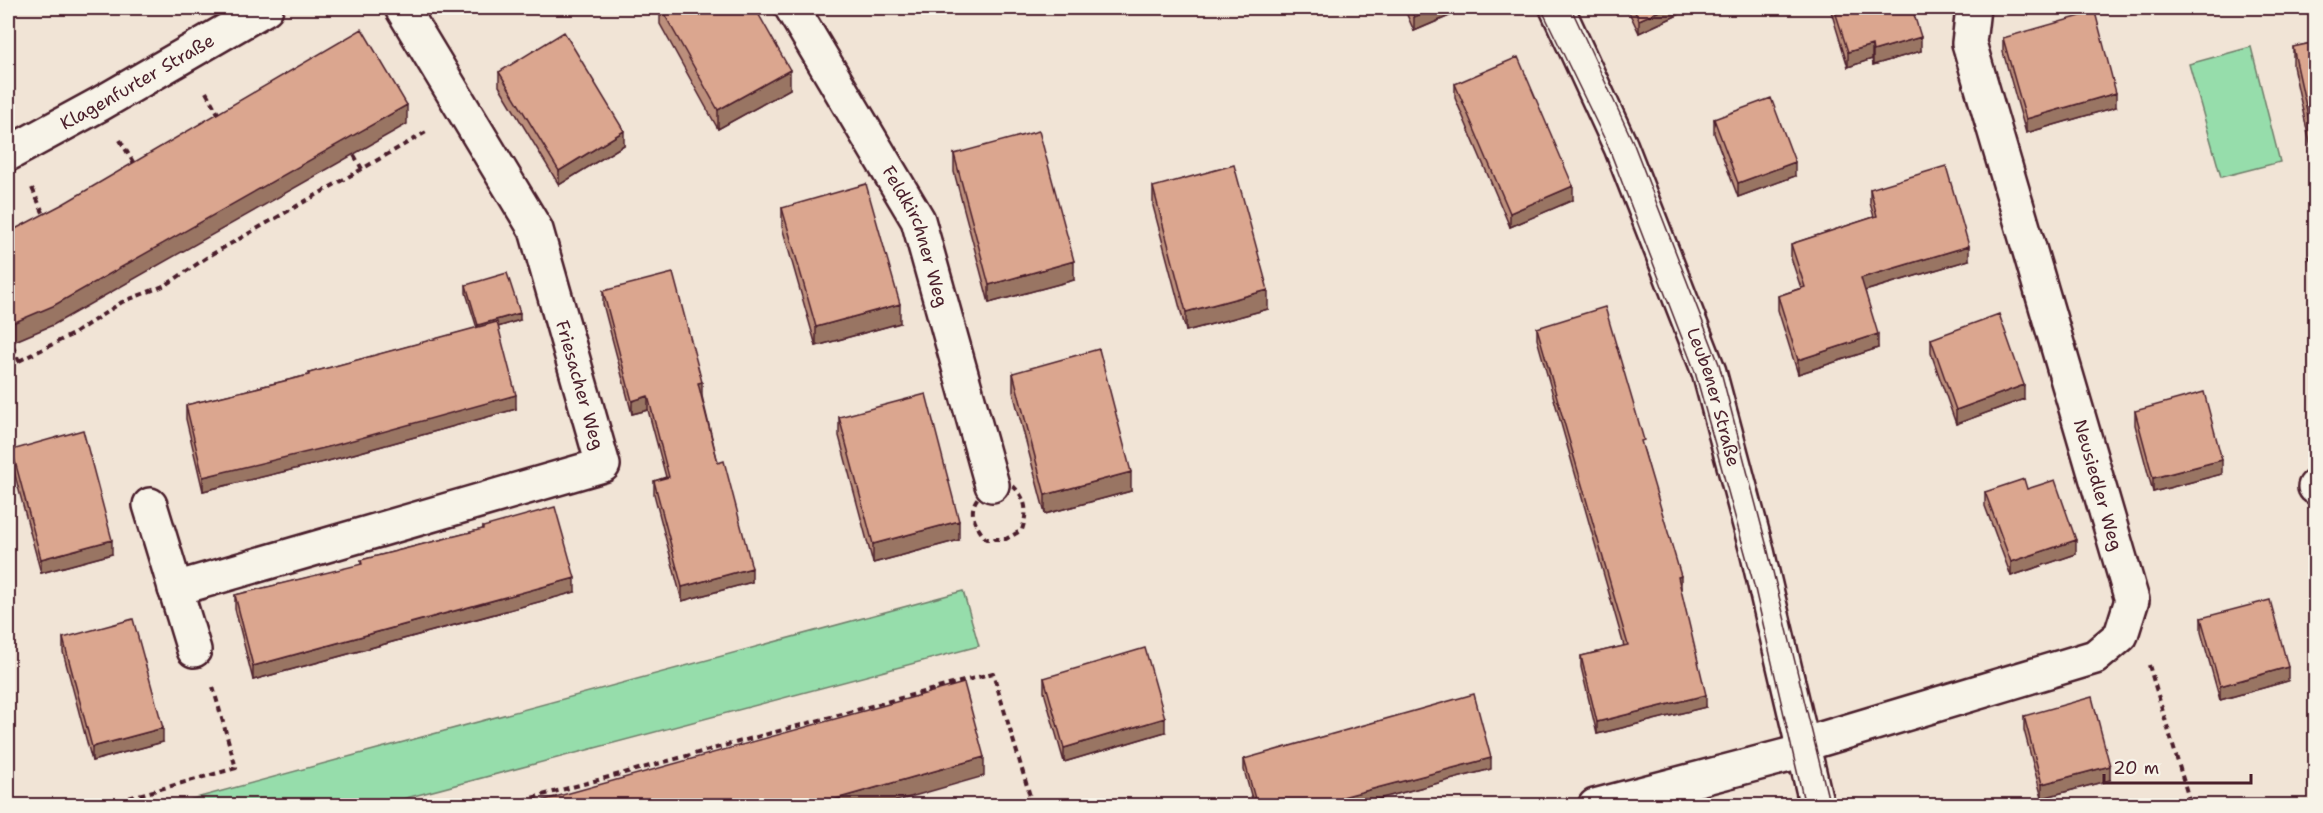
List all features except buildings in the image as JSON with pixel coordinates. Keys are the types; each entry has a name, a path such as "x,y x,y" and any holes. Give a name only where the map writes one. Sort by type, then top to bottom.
{"street":[{"name":"Klagenfurter Straße","path":"8,154 266,8"},
{"name":"Friesacher Weg","path":"176,589 603,465 536,230 402,8"},
{"name":"Feldkirchner Weg","path":"792,8 918,220 992,485"},
{"name":"Leubener Straße","path":"1557,8 1622,147 1709,372 1757,551 1817,806"},
{"name":"Neusiedler Weg","path":"1973,8 1969,43 2132,600 2121,635"},
{"path":"150,505 194,650"},
{"path":"1595,806 1792,754 1815,741 2096,657 2121,635"}],"path":[{"path":"8,366 73,334 122,302 166,285 209,256 431,129"},
{"path":"354,155 362,169"},
{"path":"2307,258 2316,256"},
{"path":"11,342 19,361"},
{"path":"2121,635 2147,656 2191,806"},
{"path":"99,806 236,768 204,654 194,650"},
{"path":"504,805 993,673 1033,806"}],"green space":[{"path":"2251,47 2280,162 2221,177 2189,64"},
{"path":"963,591 979,646 380,805 170,805"}],"tram line":[{"path":"1541,8 1608,146 1695,372 1755,589 1805,806"},
{"path":"1571,8 1633,142 1719,364 1767,547 1830,806"}]}
